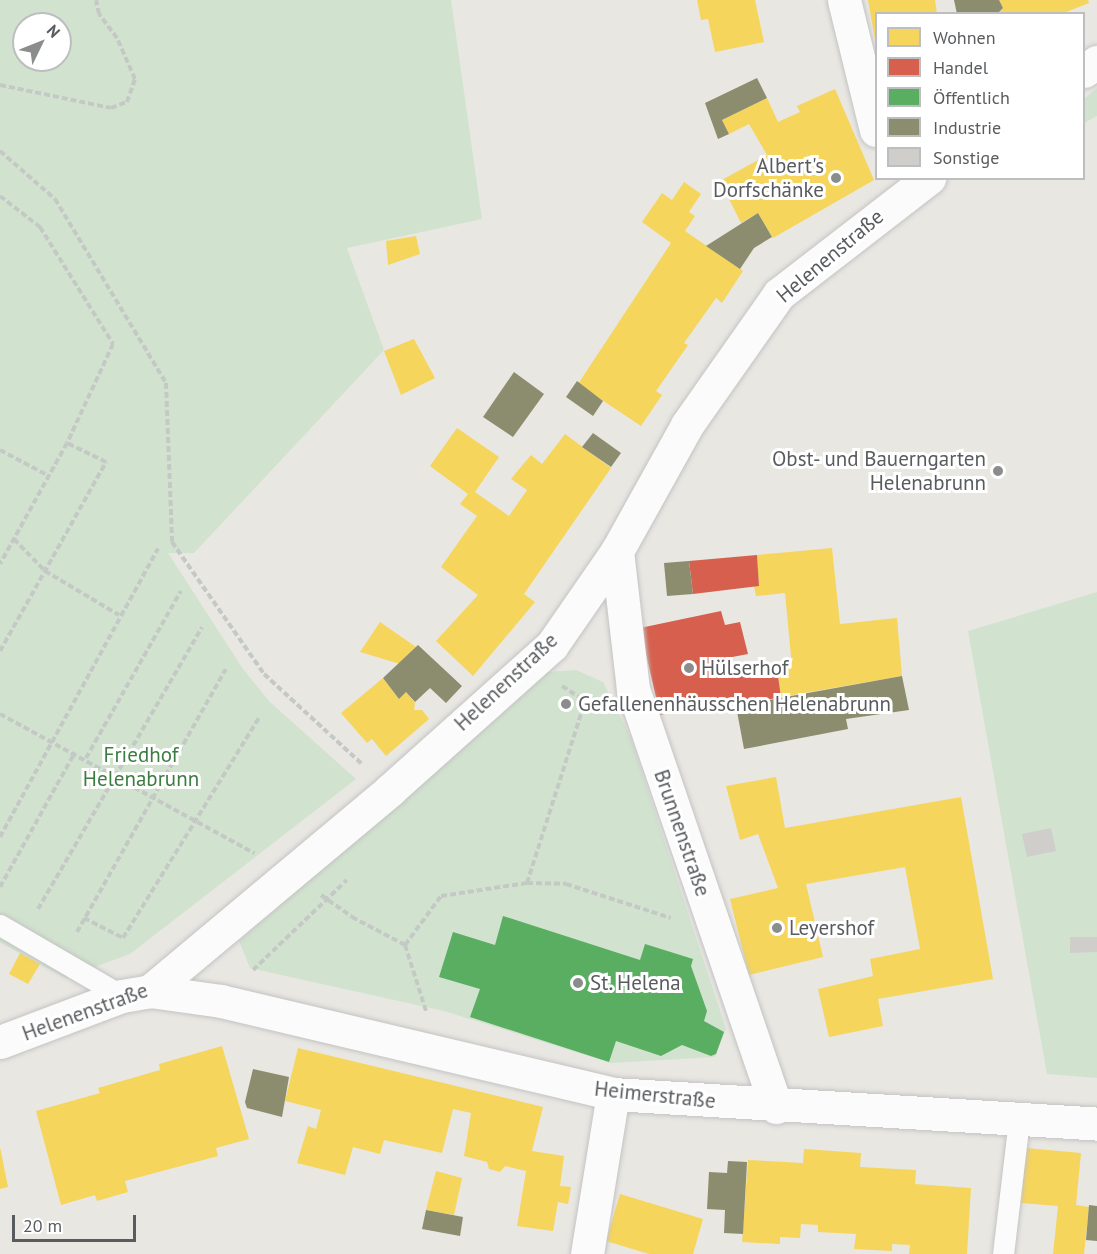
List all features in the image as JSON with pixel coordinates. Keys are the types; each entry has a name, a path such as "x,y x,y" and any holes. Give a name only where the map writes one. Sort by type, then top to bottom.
{"street":[{"path":"844,0 875,126"},
{"name":"Helenenstraße","path":"0,1042 136,994 390,790 552,645 617,551 687,425 779,294 892,191 923,180"},
{"name":"Brunnenstraße","path":"617,551 633,689 776,1107"},
{"name":"Heimerstraße","path":"136,994 221,1001 612,1094 776,1107 1097,1124"},
{"path":"587,1254 612,1094"}],"lane":[{"path":"0,925 136,994"},
{"path":"1003,1254 1019,1120"}],"path":[{"path":"0,85 111,108 127,102 135,79 117,38 99,14 96,0"},
{"path":"0,151 55,199 165,383 172,542 264,674 390,790"},
{"path":"0,196 40,227 113,344 67,443 0,564"},
{"path":"0,651 106,462 67,443"},
{"path":"0,450 49,476"},
{"path":"14,539 45,571 119,615"},
{"path":"0,837 119,615 158,548"},
{"path":"86,758 181,591"},
{"path":"36,913 202,627"},
{"path":"552,645 561,685 585,701 633,689"},
{"path":"75,937 226,669"},
{"path":"527,883 585,701"},
{"path":"0,714 86,758 288,873"},
{"path":"84,918 123,938 198,821 259,718"},
{"path":"0,887 75,752"},
{"path":"405,945 441,896 527,883 566,884 631,903 717,936"},
{"path":"319,894 352,917 405,945 440,1054"}],"green space":[{"name":"Friedhof Helenabrunn","path":"0,0 451,0 482,219 347,248 384,350 194,553 168,553 243,669 270,702 356,779 130,954 65,978 0,942"},
{"path":"1097,88 1097,116 1085,122 1085,98"},
{"path":"1097,592 1097,1078 1047,1074 968,631"},
{"path":"576,670 603,682 630,736 726,1029 715,1057 611,1063 444,1011 250,968 239,941 547,672"}],"building: Wohnen":[{"path":"697,0 755,0 764,42 715,52 708,19 701,20"},
{"path":"868,0 935,0 937,12 875,12 875,39"},
{"path":"999,0 1088,0 1089,3 1066,12 999,12 1003,8"},
{"path":"835,89 874,180 773,238 758,213 741,223 720,181 767,155 749,124 729,134 722,120 767,98 778,122 800,112 797,106"},
{"path":"684,182 701,194 689,212 695,216 685,231 743,271 722,303 716,298 684,343 688,345 656,391 662,395 641,426 578,384 671,243 642,222 662,193 672,200"},
{"path":"416,236 420,254 388,265 386,241"},
{"path":"414,339 435,378 401,395 384,351"},
{"path":"457,428 499,457 475,492 509,516 527,490 511,479 531,455 542,464 565,434 611,468 524,594 535,602 473,676 436,641 478,595 441,567 477,516 460,504 468,494 430,466"},
{"path":"832,548 840,624 897,618 902,676 781,697 777,669 792,667 785,593 756,596 754,586 759,586 757,555"},
{"path":"380,622 416,647 400,664 360,652"},
{"path":"383,678 399,699 406,692 415,703 414,710 422,710 429,719 386,756 372,739 367,743 341,713"},
{"path":"776,777 785,828 961,797 993,979 878,999 883,1026 829,1037 818,989 873,976 870,959 920,949 905,867 806,884 823,957 749,975 730,899 778,888 758,834 740,840 726,786"},
{"path":"20,953 40,964 28,984 9,974"},
{"path":"222,1046 249,1139 216,1148 218,1156 125,1181 128,1192 97,1201 95,1195 61,1205 36,1111 100,1093 98,1088 160,1070 159,1064"},
{"path":"298,1048 543,1107 532,1151 564,1156 560,1186 571,1187 568,1204 558,1202 553,1231 517,1226 526,1171 505,1166 500,1172 489,1169 487,1162 464,1156 471,1113 453,1109 442,1153 384,1140 380,1154 353,1147 345,1175 297,1163 308,1126 316,1129 321,1110 285,1101"},
{"path":"0,1147 8,1187 0,1189"},
{"path":"1026,1148 1081,1153 1076,1205 1089,1207 1084,1254 1053,1254 1058,1206 1021,1203"},
{"path":"804,1149 861,1153 860,1167 916,1170 915,1184 971,1188 967,1254 909,1254 910,1245 892,1244 892,1251 854,1249 856,1234 818,1232 818,1225 801,1224 800,1238 780,1237 780,1244 742,1242 748,1160 803,1163"},
{"path":"436,1171 462,1178 454,1215 426,1210"},
{"path":"620,1194 703,1219 693,1254 649,1254 606,1241"}],"building: Handel":[{"path":"757,555 759,586 693,594 689,561"},
{"name":"Hülserhof","path":"721,611 725,625 740,622 748,654 727,658 731,677 777,669 781,697 735,706 734,699 660,715 640,628"}],"building: Öffentlich":[{"name":"St. Helena","path":"503,916 640,960 645,944 693,959 691,966 707,1011 704,1021 724,1032 716,1054 711,1056 682,1045 661,1056 616,1041 609,1062 470,1017 480,989 439,977 453,932 495,945"}],"building: Industrie":[{"path":"954,0 999,0 1003,8 999,12 957,12"},
{"path":"757,78 767,98 722,120 729,134 718,139 705,103"},
{"path":"758,213 772,237 754,248 740,269 706,246"},
{"path":"514,372 544,394 513,437 483,417"},
{"path":"577,381 603,401 593,416 566,397"},
{"path":"593,433 621,453 611,467 582,447"},
{"path":"689,561 693,594 667,596 664,563"},
{"path":"418,645 462,686 446,703 430,688 415,702 406,692 399,699 383,678"},
{"path":"902,676 909,710 846,719 848,729 744,749 736,706"},
{"path":"253,1069 289,1077 282,1117 247,1108 245,1102"},
{"path":"728,1161 747,1162 743,1234 724,1233 725,1210 707,1209 709,1172 727,1173"},
{"path":"1089,1205 1097,1206 1097,1241 1086,1240"},
{"path":"426,1210 463,1217 460,1236 422,1229"}],"building: Sonstige":[{"path":"1051,828 1056,851 1027,857 1022,834"},
{"path":"1070,937 1097,937 1097,952 1070,953"}],"place":[{"name":"Albert's Dorfschänke","path":"836,178"},
{"name":"Obst- und Bauerngarten Helenabrunn","path":"998,471"},
{"name":"Hülserhof","path":"689,668"},
{"name":"Gefallenenhäusschen Helenabrunn","path":"566,704"},
{"name":"Leyershof","path":"777,928"},
{"name":"St. Helena","path":"578,983"}]}
